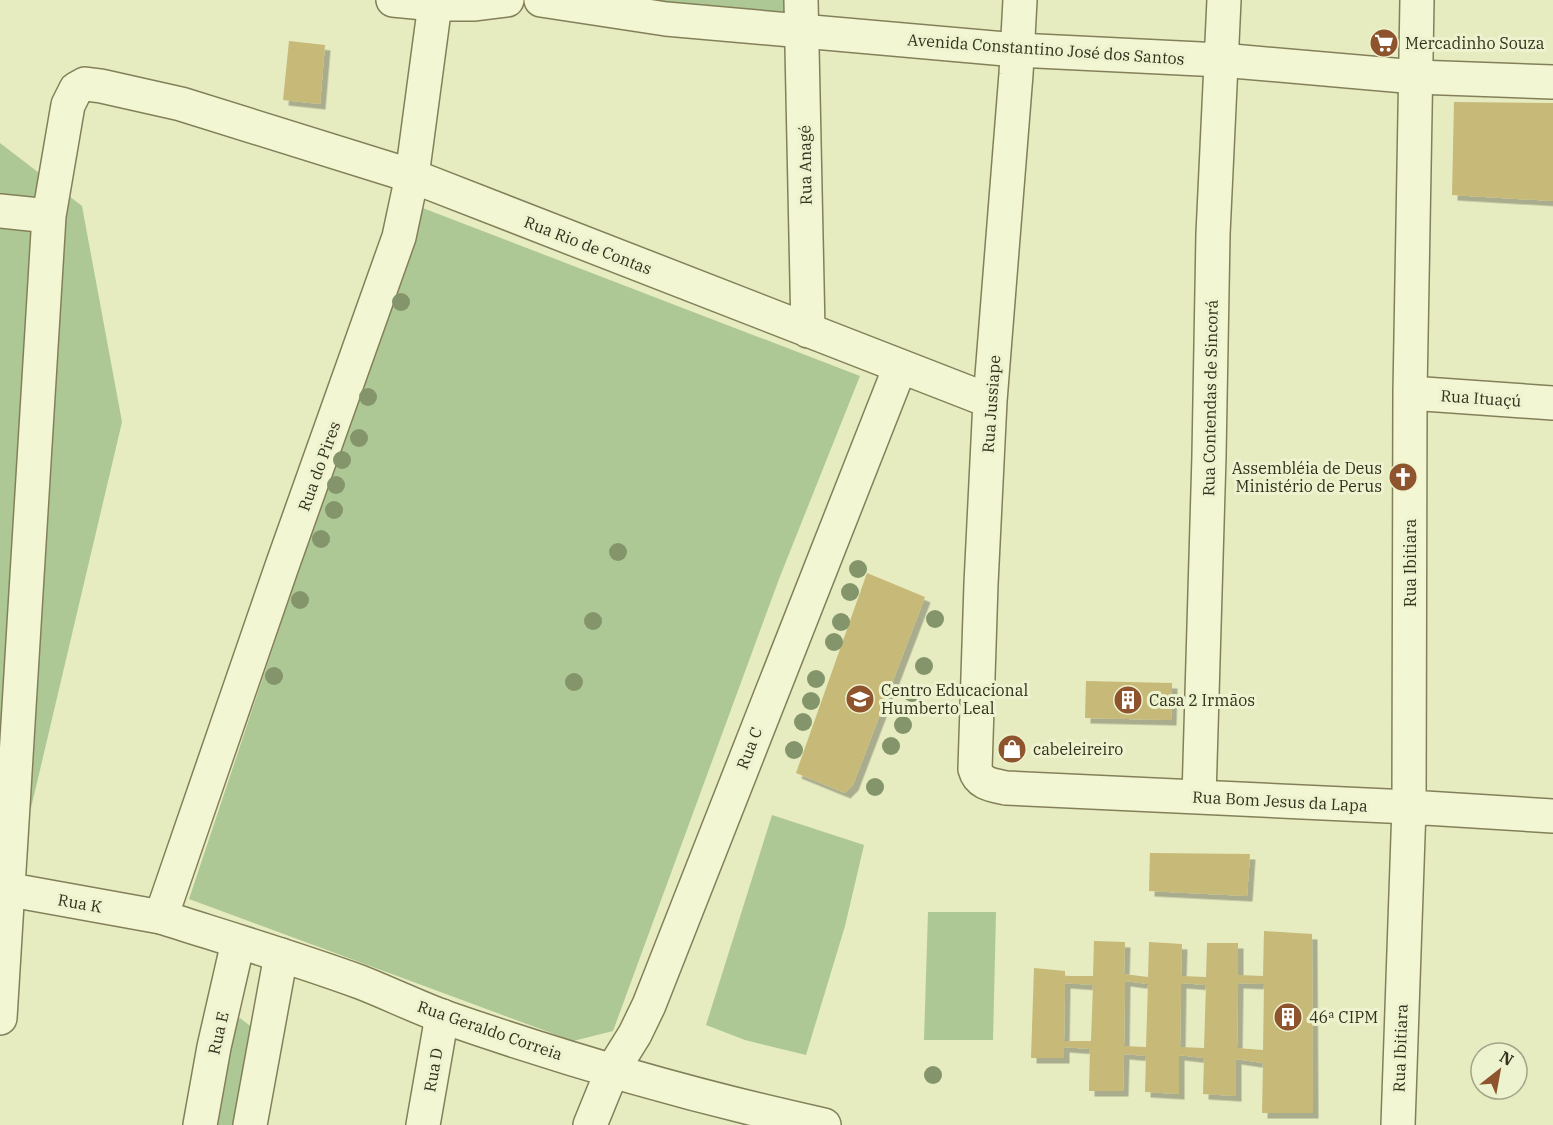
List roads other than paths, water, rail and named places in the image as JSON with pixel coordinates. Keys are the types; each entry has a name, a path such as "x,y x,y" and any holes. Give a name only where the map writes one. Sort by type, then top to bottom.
{"street":[{"path":"393,0 435,4 491,2"},
{"name":"Avenida Constantino José dos Santos","path":"541,0 666,19 802,15 1017,50 1221,60 1416,77 1553,82"},
{"name":"Rua Jussiape","path":"1006,788 982,781 975,769 990,401 1020,0"},
{"name":"Rua Contendas de Sincorá","path":"1198,797 1209,456 1213,234 1224,0"},
{"name":"Rua Ibitiara","path":"1398,1125 1409,807 1410,393 1417,0"},
{"name":"Rua do Pires","path":"161,917 399,237 412,176 435,4"},
{"name":"Rua Anagé","path":"802,15 808,331"},
{"name":"Rua Rio de Contas","path":"49,216 68,105 76,89 85,84 101,86 181,104 412,176 990,401"},
{"path":"0,211 49,216 5,889 0,1018"},
{"name":"Rua C","path":"590,1125 612,1071 649,1005 900,367"},
{"name":"Rua Ituaçú","path":"1410,393 1553,403"},
{"name":"Rua Bom Jesus da Lapa","path":"1006,788 1553,816"},
{"name":"Rua K","path":"5,889 161,917"},
{"name":"Rua Geraldo Correia","path":"161,917 361,983 442,1016 755,1118 824,1125"},
{"name":"Rua E","path":"200,1125 214,1047 238,942"},
{"path":"250,1125 281,956"},
{"name":"Rua D","path":"423,1125 442,1016"}],"place":[{"name":"Mercadinho Souza","path":"1384,43"},
{"name":"Assembléia de Deus Ministério de Perus","path":"1403,477"},
{"name":"Centro Educacional Humberto Leal","path":"860,699"},
{"name":"Casa 2 Irmãos","path":"1128,700"},
{"name":"cabeleireiro","path":"1012,749"},
{"name":"46ª CIPM","path":"1288,1017"}]}
